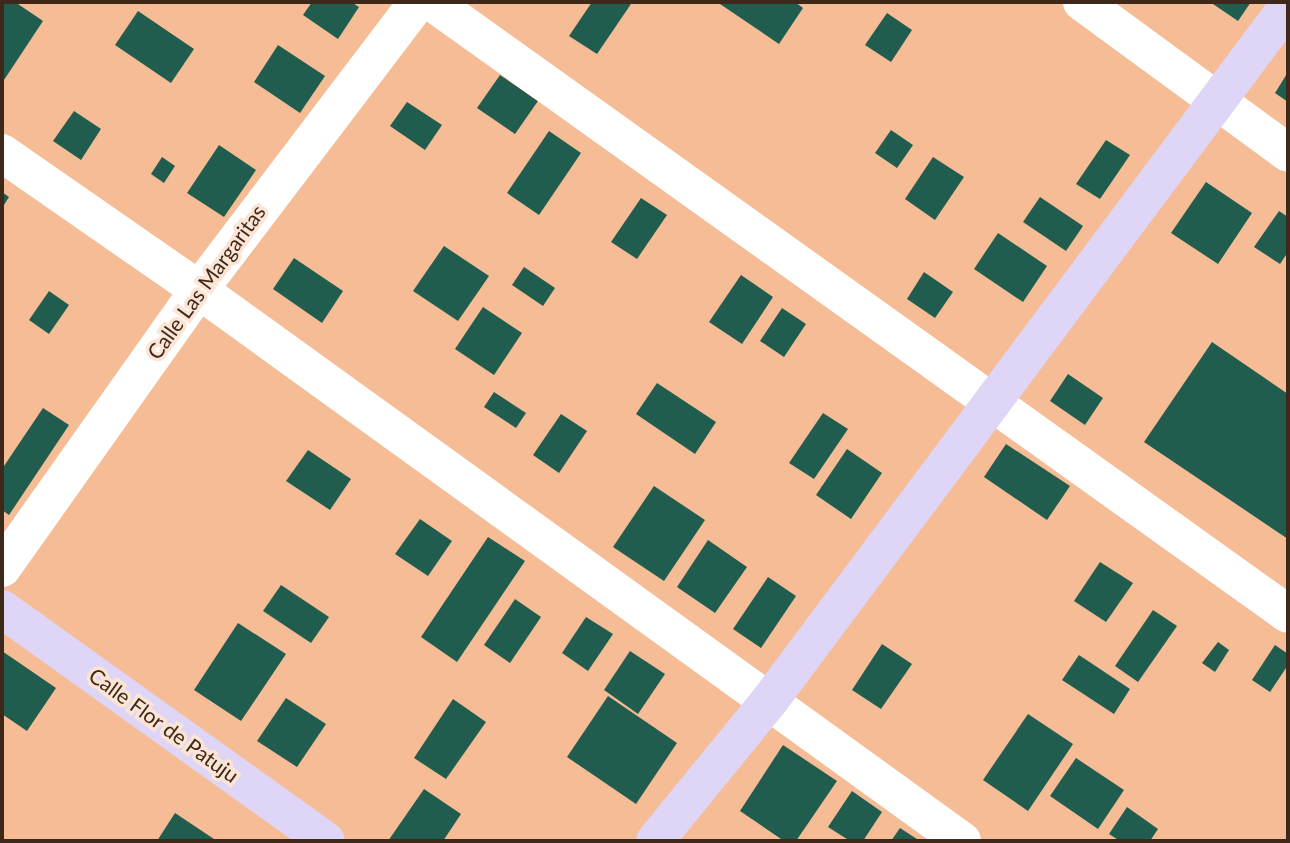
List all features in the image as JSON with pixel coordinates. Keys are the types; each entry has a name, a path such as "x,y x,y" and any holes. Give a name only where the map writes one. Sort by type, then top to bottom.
{"street":[{"name":"Calle Las Margaritas","path":"2,568 199,290 418,2"},
{"path":"432,2 1288,614"},
{"path":"1082,2 1288,153"},
{"path":"655,841 770,700 1288,6"},
{"path":"2,153 199,290 962,841"},
{"name":"Calle Flor de Patuju","path":"2,609 326,841"}],"building":[{"path":"2,2 15,2 43,21 2,83"},
{"path":"312,2 351,2 359,7 338,39 303,15"},
{"path":"592,2 631,4 597,54 569,36"},
{"path":"795,2 803,8 779,44 720,4"},
{"path":"1210,2 1251,2 1238,21"},
{"path":"138,11 194,49 171,83 115,45"},
{"path":"887,13 912,30 891,62 865,45"},
{"path":"278,45 325,76 300,113 254,82"},
{"path":"1288,72 1288,102 1275,93"},
{"path":"500,75 538,101 515,134 477,108"},
{"path":"407,102 442,125 425,150 390,126"},
{"path":"74,111 101,129 81,160 53,141"},
{"path":"891,130 913,145 897,168 875,153"},
{"path":"549,131 581,153 539,215 507,193"},
{"path":"1106,140 1130,155 1100,199 1076,184"},
{"path":"219,145 256,170 224,217 187,193"},
{"path":"162,157 175,166 164,183 151,174"},
{"path":"933,157 964,177 935,220 905,199"},
{"path":"1206,182 1252,213 1218,264 1171,233"},
{"path":"2,192 9,197 2,208"},
{"path":"1040,197 1083,226 1066,251 1023,222"},
{"path":"641,198 667,215 637,259 611,242"},
{"path":"1279,211 1288,217 1288,252 1280,264 1254,247"},
{"path":"998,233 1047,266 1023,302 974,269"},
{"path":"444,246 489,276 458,321 413,291"},
{"path":"294,258 343,291 322,323 273,289"},
{"path":"524,267 555,288 543,306 512,285"},
{"path":"924,272 953,292 935,318 907,299"},
{"path":"741,275 773,297 742,344 709,322"},
{"path":"49,291 69,305 49,334 29,320"},
{"path":"483,307 522,333 494,375 455,349"},
{"path":"782,308 806,324 784,357 760,341"},
{"path":"1212,342 1288,394 1288,539 1144,442"},
{"path":"1068,374 1103,398 1085,425 1050,401"},
{"path":"657,383 716,422 695,454 636,414"},
{"path":"494,392 526,413 516,428 484,407"},
{"path":"43,408 69,425 9,515 2,510 2,469"},
{"path":"823,413 848,429 814,479 789,463"},
{"path":"561,414 587,431 559,473 533,455"},
{"path":"1006,444 1070,486 1047,520 984,477"},
{"path":"847,449 882,473 851,519 816,495"},
{"path":"308,450 351,479 330,510 286,481"},
{"path":"654,486 705,520 664,581 613,547"},
{"path":"420,519 452,541 428,576 395,554"},
{"path":"488,537 525,561 457,662 421,637"},
{"path":"708,540 747,567 715,613 677,587"},
{"path":"1100,562 1133,583 1106,622 1074,601"},
{"path":"768,577 796,596 761,648 733,629"},
{"path":"281,585 329,617 311,643 263,611"},
{"path":"515,599 541,617 510,663 484,645"},
{"path":"1153,610 1177,626 1138,682 1115,666"},
{"path":"586,617 613,634 588,671 562,653"},
{"path":"238,623 286,654 241,721 194,690"},
{"path":"1218,642 1229,650 1215,672 1202,663"},
{"path":"882,644 912,664 881,709 852,690"},
{"path":"1275,645 1288,654 1288,665 1270,692 1252,680"},
{"path":"2,651 56,688 27,731 2,714"},
{"path":"630,651 665,674 638,714 604,690"},
{"path":"1079,655 1130,689 1114,714 1062,680"},
{"path":"608,696 677,743 636,804 567,757"},
{"path":"286,698 326,724 297,767 257,741"},
{"path":"453,699 486,722 446,779 414,758"},
{"path":"1028,714 1073,744 1028,811 983,780"},
{"path":"783,745 837,781 796,841 784,841 740,811"},
{"path":"1076,758 1124,790 1098,829 1050,796"},
{"path":"424,789 461,814 443,841 388,841"},
{"path":"852,791 882,812 863,841 850,841 828,827"},
{"path":"1127,807 1158,829 1150,841 1120,841 1109,834"},
{"path":"175,813 217,841 157,841"},
{"path":"900,828 920,841 891,841"}]}
